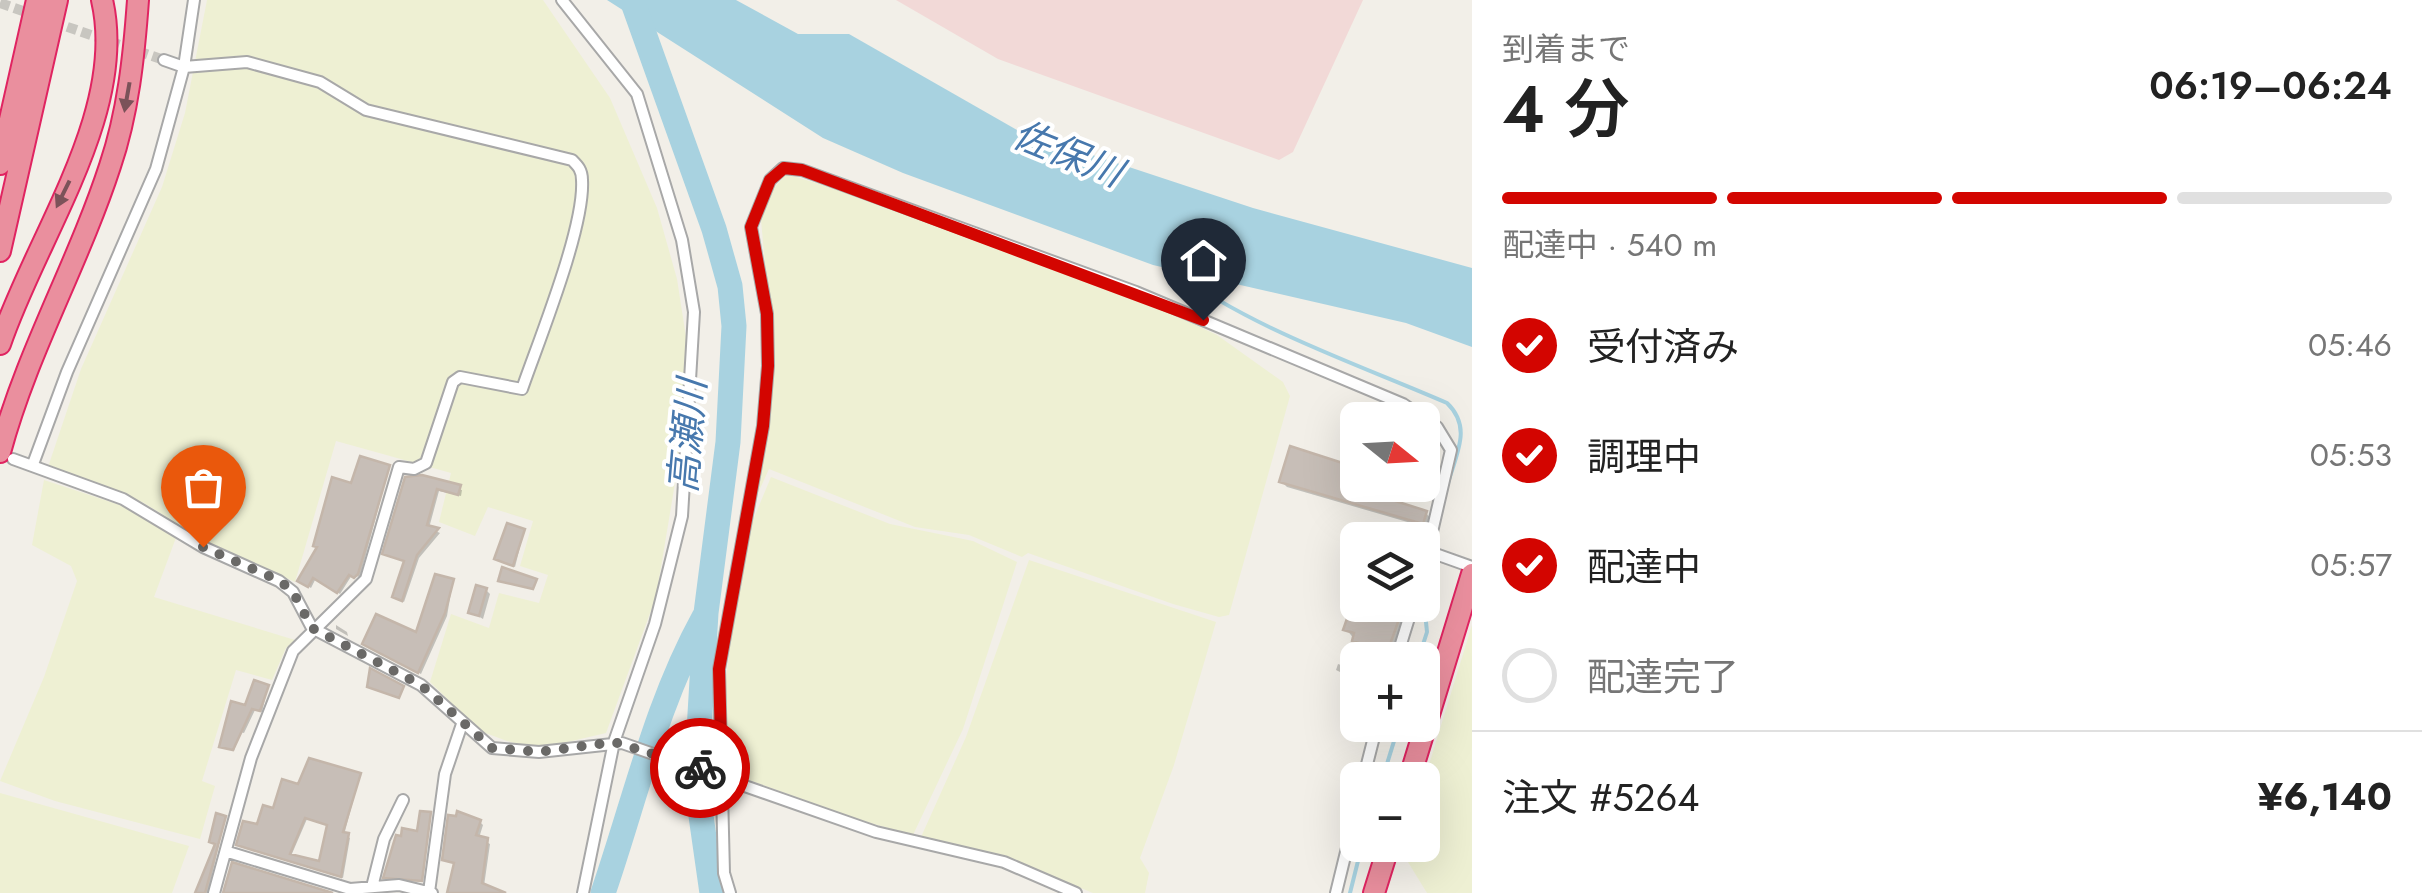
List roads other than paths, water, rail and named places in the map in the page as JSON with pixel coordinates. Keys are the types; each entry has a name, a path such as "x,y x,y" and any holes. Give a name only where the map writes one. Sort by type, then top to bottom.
{"highway":[{"path":"0,164 37,0"},
{"path":"0,251 56,0"},
{"path":"0,344 29,265 95,122 107,68 102,0"},
{"path":"6,456 38,336 112,163 131,75 138,0"},
{"path":"1440,652 1472,574"},
{"path":"1374,893 1383,862"}],"street":[{"path":"33,464 67,372 156,169 184,67 194,0"},
{"path":"562,0 637,94 682,240 694,312 682,516 655,624 614,742 583,893"},
{"path":"164,60 184,67 247,62 320,82 366,110 572,160 581,169 583,184 564,266 522,390 460,377 453,382 426,463 414,469 399,467 366,579 292,651 251,758 214,893"},
{"path":"730,893 724,873 719,669 763,426 768,366 767,314 751,227 770,180 784,168 802,170 1136,292 1403,404 1437,427 1452,450 1436,522"},
{"path":"6,456 122,499 203,547 280,581 293,592 312,628 421,685 492,748 539,752 614,742 656,753 876,832 1004,862 1076,893"},
{"path":"1440,555 1472,566"},
{"path":"228,852 342,890 400,886 430,892 445,774 462,724"},
{"path":"372,887 376,862 403,800"},
{"path":"1336,893 1344,862"}],"water":[{"name":"佐保川","path":"607,0 736,0 798,34 849,34 1017,130 1253,208 1472,268 1472,347 1406,323 1153,265 903,173 823,138"}],"waterway":[{"name":"高瀬川","path":"632,0 714,229 730,286 734,326 728,442 706,613 696,781 712,893"},
{"path":"1171,269 1235,310 1270,327 1447,403 1455,412 1461,431 1448,483"},
{"path":"603,893 659,718 704,617"},
{"path":"1424,642 1426,622"},
{"path":"1388,762 1394,742"},
{"path":"1350,893 1358,862"}],"tunnel":[{"path":"0,3 37,16"},
{"path":"53,22 164,60"}]}
